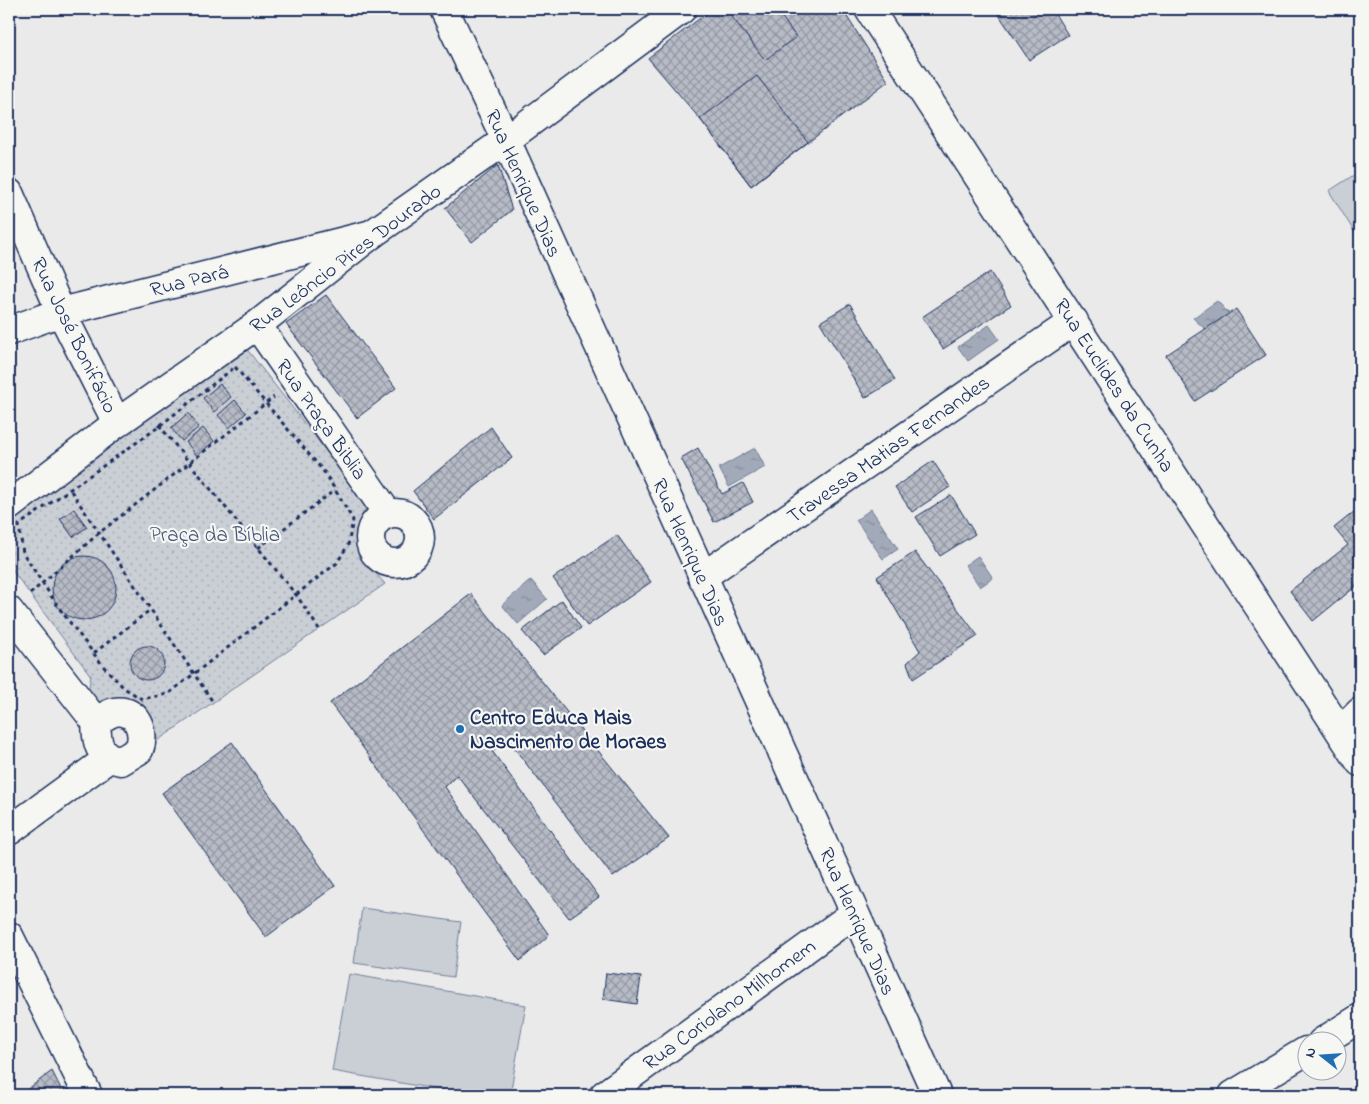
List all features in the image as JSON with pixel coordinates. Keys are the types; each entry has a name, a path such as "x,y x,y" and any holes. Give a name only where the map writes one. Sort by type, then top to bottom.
{"street":[{"name":"Rua Henrique Dias","path":"444,9 506,140 937,1095"},
{"name":"Rua Leôncio Pires Dourado","path":"9,506 117,422 257,324 372,234 506,140 682,9"},
{"name":"Rua Euclides da Cunha","path":"869,9 1360,762"},
{"name":"Rua José Bonifácio","path":"9,193 62,312 117,422"},
{"name":"Rua Pará","path":"9,331 62,312 372,234"},
{"name":"Travessa Matias Fernandes","path":"702,577 1074,321"},
{"name":"Rua Praça Biblia","path":"257,324 388,514"},
{"path":"9,611 96,722 97,740 100,749 109,758 121,761 139,750 142,741 142,728 136,719 125,713 114,712 96,722"},
{"path":"1341,731 1360,712"},
{"path":"9,831 109,758"},
{"name":"Rua Coriolano Milhomem","path":"604,1095 855,913"},
{"path":"9,936 88,1095"},
{"path":"1338,1032 1360,1018"},
{"path":"1233,1095 1296,1057"}],"path":[{"path":"235,367 267,403 324,473 353,520 348,544 337,563 194,675 168,694 142,699 124,688 104,667 59,608 23,553 19,525 160,426 235,367"},
{"path":"30,594 99,533 191,464 280,392"},
{"path":"154,419 297,596 318,629"},
{"path":"66,483 212,702"},
{"path":"258,548 335,490"},
{"path":"94,653 150,610"}],"green space":[{"path":"1360,171 1360,241 1329,191"},
{"name":"Praça da Bíblia","path":"242,343 365,501 364,514 358,530 358,545 364,559 385,584 154,743 87,697 91,676 9,566 9,516"},
{"path":"362,908 461,922 453,977 354,963"},
{"path":"349,974 526,1005 510,1095 470,1095 332,1071"}],"water":[{"path":"1217,301 1230,314 1205,329 1193,318"},
{"path":"989,325 999,339 968,361 958,347"},
{"path":"755,448 765,467 729,487 719,468"},
{"path":"871,509 898,549 883,559 856,520"},
{"path":"978,556 993,578 980,587 965,565"},
{"path":"531,580 547,599 518,624 502,605"}],"building":[{"path":"712,9 842,9 888,81 751,186 700,119 648,58"},
{"path":"726,9 776,9 796,37 765,60"},
{"path":"995,9 1052,9 1068,35 1029,60"},
{"path":"757,76 808,142 751,186 700,119"},
{"path":"498,165 512,210 472,242 445,208"},
{"path":"990,272 1011,305 943,349 922,317"},
{"path":"326,295 396,388 357,418 286,324"},
{"path":"850,304 895,380 865,398 820,322"},
{"path":"1236,309 1266,355 1195,401 1166,355"},
{"path":"220,384 231,397 214,412 203,398"},
{"path":"235,400 246,413 229,428 218,415"},
{"path":"188,413 199,427 182,441 171,428"},
{"path":"491,427 512,458 434,519 413,491"},
{"path":"203,428 214,441 197,456 186,442"},
{"path":"698,448 722,494 743,483 753,502 714,522 681,458"},
{"path":"933,461 950,487 912,512 895,487"},
{"path":"951,495 975,534 940,556 916,517"},
{"path":"1360,507 1360,583 1313,621 1290,591 1348,545 1334,528"},
{"path":"74,509 87,527 73,537 60,519"},
{"path":"617,535 651,582 587,626 553,578"},
{"path":"915,552 978,636 913,679 907,663 920,651 877,577"},
{"path":"84,556 102,562 110,570 116,588 110,606 102,614 84,620 66,614 58,606 52,588 58,570 66,562"},
{"path":"471,594 669,838 613,877 508,740 492,751 599,897 569,918 457,775 445,787 549,935 520,961 330,703"},
{"path":"562,600 581,628 543,655 522,631"},
{"path":"147,646 159,651 164,663 159,675 147,680 135,675 130,663 135,651"},
{"path":"232,742 335,886 266,937 162,793"},
{"path":"606,973 641,977 637,1004 603,999"},
{"path":"52,1071 64,1095 20,1095"}],"place":[{"name":"Centro Educa Mais Nascimento de Moraes","path":"460,729"}]}
